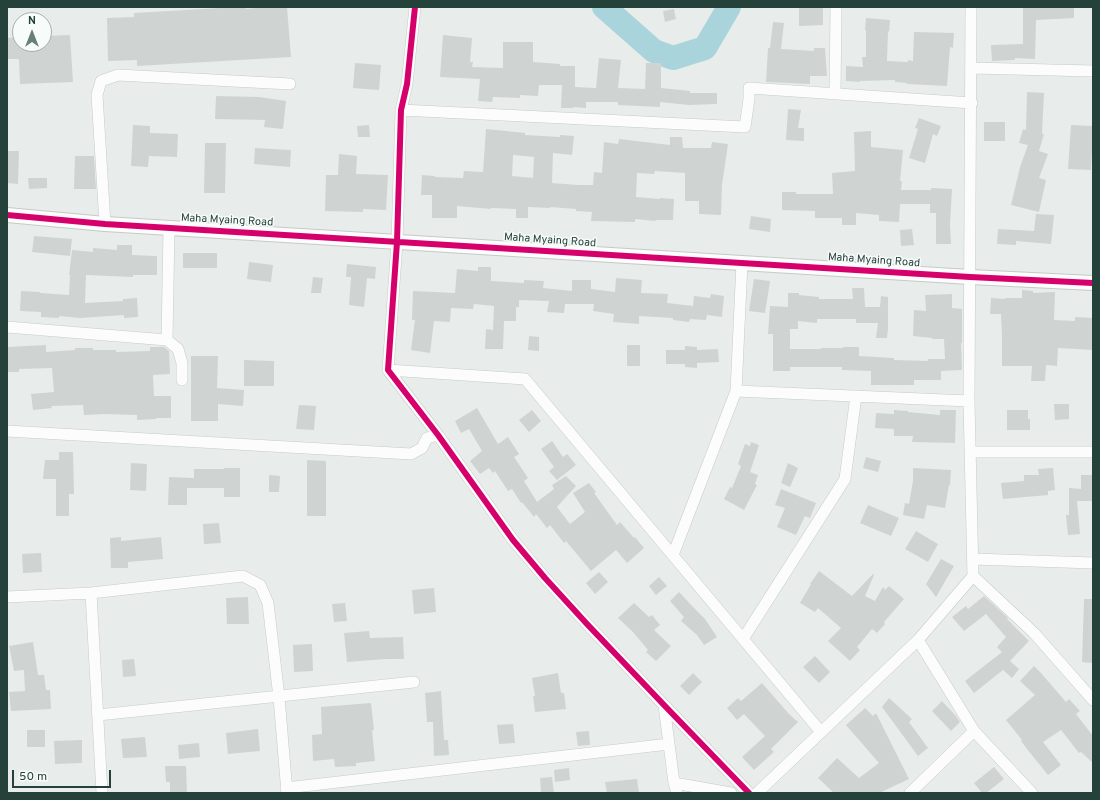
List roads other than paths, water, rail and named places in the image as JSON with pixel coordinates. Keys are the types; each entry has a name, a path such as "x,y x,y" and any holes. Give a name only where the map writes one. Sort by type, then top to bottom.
{"street":[{"path":"415,7 407,84 401,110 397,242 388,370 438,435 513,540 550,584 749,793"},
{"path":"835,94 836,7"},
{"path":"757,793 918,640 973,576 969,401 972,7"},
{"path":"972,68 1093,71"},
{"path":"105,224 97,95 101,81 118,75 290,84"},
{"path":"401,110 745,127 749,88 972,103"},
{"name":"Maha Myaing Road","path":"7,215 105,224 970,277 1093,283"},
{"path":"167,340 169,228"},
{"path":"672,556 736,391 742,263"},
{"path":"7,327 167,340 178,349 182,363 182,380"},
{"path":"388,370 525,379 821,732"},
{"path":"736,391 969,401"},
{"path":"743,639 845,479 856,396"},
{"path":"7,431 412,454 422,448 427,438 438,435"},
{"path":"971,452 1093,452"},
{"path":"973,559 1093,563"},
{"path":"7,597 91,593 243,576 260,585 268,603 279,697 287,790 669,744"},
{"path":"973,576 1034,633 1093,700"},
{"path":"91,593 102,793"},
{"path":"918,640 974,731 1032,793"},
{"path":"98,715 414,682"},
{"path":"664,705 675,788 731,793"},
{"path":"910,793 974,731"}],"waterway":[{"path":"604,7 654,51 673,58 705,48 729,7"}]}
